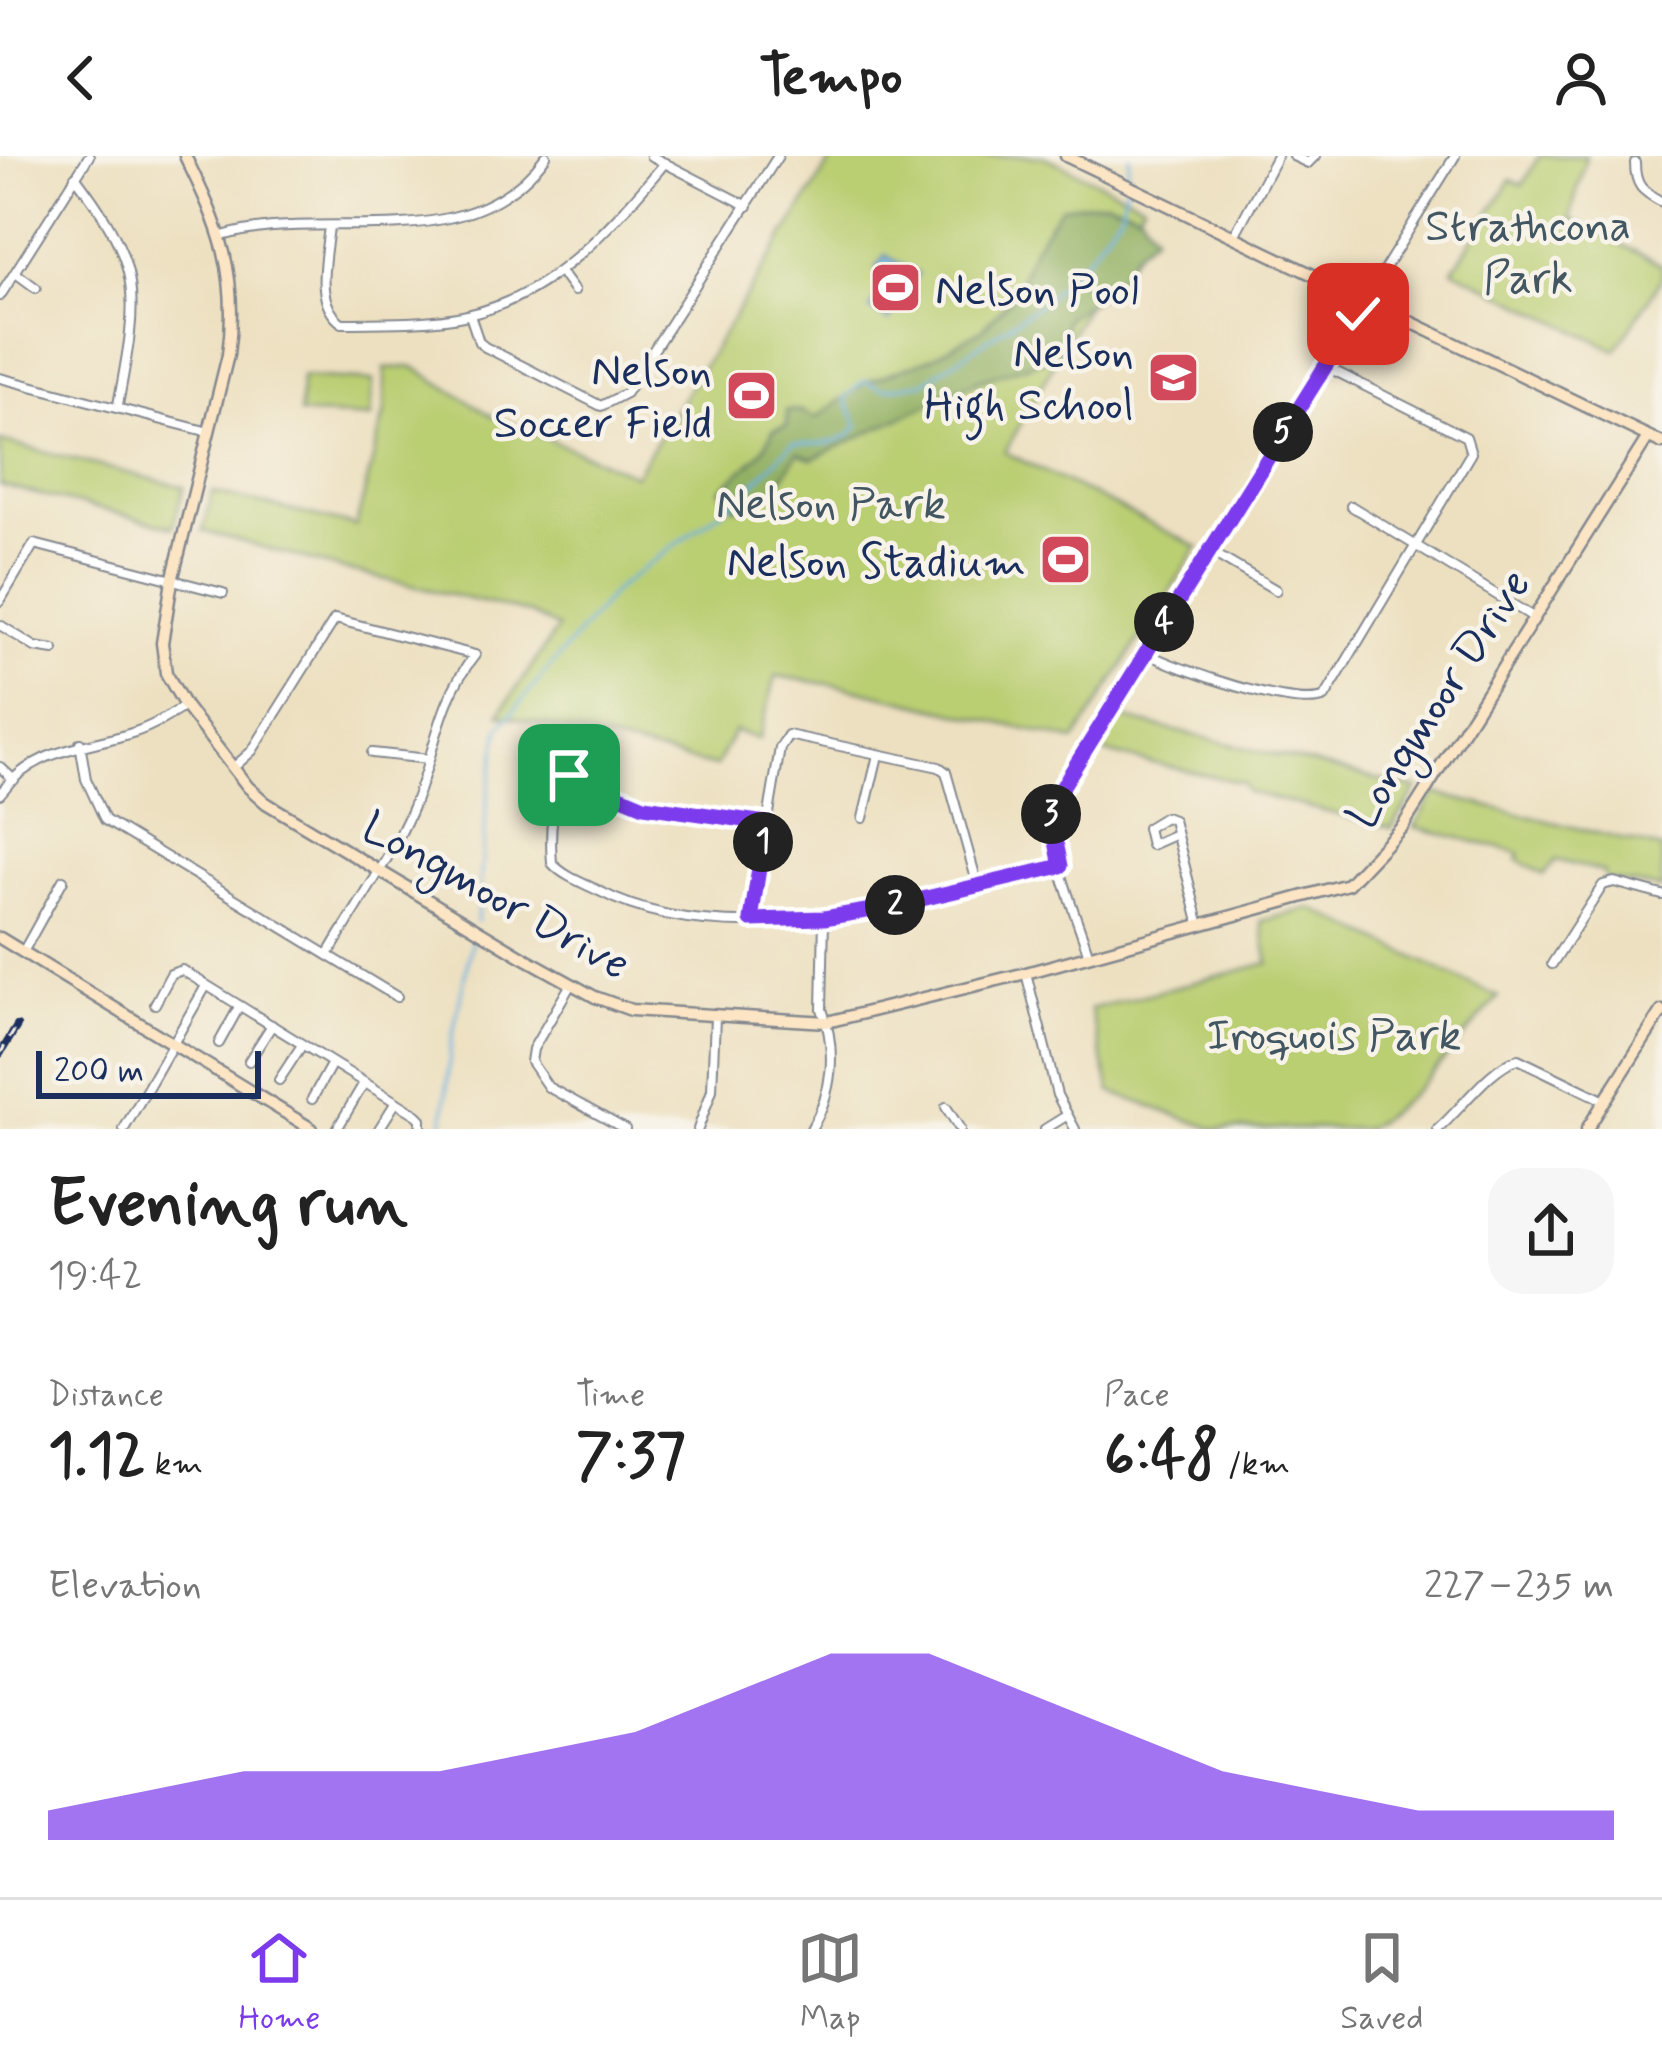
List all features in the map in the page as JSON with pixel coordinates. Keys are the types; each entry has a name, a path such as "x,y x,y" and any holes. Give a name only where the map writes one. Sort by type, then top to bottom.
{"street":[{"path":"0,296 89,156"},
{"name":"Longmoor Drive","path":"184,156 222,236 232,275 233,320 172,581 162,644 166,674 185,706 266,803 595,997 632,1010 827,1022 1025,974 1348,884 1403,826 1648,437"},
{"path":"222,236 272,224 387,228 469,212 512,189 546,156"},
{"path":"651,156 748,206"},
{"path":"470,315 485,347 601,406 610,403 626,393 778,156"},
{"path":"1066,156 1662,443"},
{"path":"1234,236 1277,156"},
{"path":"1293,156 1308,163 1315,156"},
{"path":"1089,956 1061,866 1051,818 1054,800 1455,156"},
{"path":"329,226 325,299 332,316 342,323 421,322 470,315 514,298 587,251 665,163"},
{"path":"1635,163 1635,181 1662,202"},
{"path":"75,176 114,231 133,281 133,324 118,406"},
{"path":"560,272 574,291"},
{"path":"17,274 36,288"},
{"path":"1145,653 1180,670 1314,702 1325,697 1471,453 1469,442 1325,366"},
{"path":"0,378 209,432"},
{"path":"1351,506 1533,617"},
{"path":"0,601 34,544 224,593"},
{"path":"1208,550 1276,590"},
{"path":"234,767 252,751 335,619 475,655 452,688 436,725 411,812 328,955"},
{"path":"0,625 35,647 54,650"},
{"path":"0,794 30,764 80,743 140,730 185,706"},
{"path":"751,920 780,748 788,734 946,772 978,887"},
{"path":"80,743 86,778 105,820 397,997"},
{"path":"372,753 429,759"},
{"path":"863,818 878,755"},
{"path":"0,766 14,781"},
{"path":"766,823 644,806 569,775 561,782 551,862 615,899 665,917 751,920 824,918 1061,866"},
{"path":"1176,834 1200,927"},
{"path":"23,952 63,880"},
{"path":"1552,964 1604,885 1614,882 1662,895"},
{"path":"811,1129 828,1100 831,1073 822,1009 824,918"},
{"path":"0,938 312,1129"},
{"path":"154,1004 171,974 182,970 421,1119 421,1129"},
{"path":"1025,974 1066,1117 1076,1129"},
{"path":"571,982 533,1049 531,1062 548,1087 625,1129"},
{"path":"124,1129 206,986"},
{"path":"219,1042 239,1006"},
{"path":"1587,1129 1662,1010"},
{"path":"698,1129 712,1090 715,1017"},
{"path":"249,1061 272,1025"},
{"path":"1650,1030 1662,1037"},
{"path":"279,1080 302,1045"},
{"path":"1438,1129 1496,1068 1518,1058 1605,1101"},
{"path":"311,1099 332,1063"},
{"path":"337,1129 364,1082"},
{"path":"379,1129 395,1102"},
{"path":"946,1108 961,1129"},
{"path":"1046,1129 1066,1117"}],"green space":[{"name":"Nelson Park","path":"834,156 1043,156 1143,203 1005,452 1198,547 1075,741 847,687 776,676 759,739 734,731 716,767 499,714 558,628 528,613 203,531 213,492 356,526 385,411 385,368 414,367 492,416 635,475"},
{"name":"Strathcona Park","path":"1539,156 1586,156 1570,219 1662,265 1662,278 1616,350 1453,270 1511,180 1522,185"},
{"path":"1106,201 1140,212 1155,234 1137,250 1112,288 1066,318 1060,355 980,380 812,459 798,453 774,492 736,508 721,490 757,456 773,430 787,426 787,410 816,418 864,383 931,358 982,329 1013,295 1034,246 1061,207"},
{"path":"301,377 373,381 371,418 300,414"},
{"path":"0,441 184,487 173,527 0,485"},
{"path":"1118,717 1417,789 1392,828 1247,792 1243,783 1097,751"},
{"path":"1434,793 1662,849 1662,889 1607,880 1603,872 1556,860 1544,875 1518,860 1520,853 1415,827"},
{"name":"Iroquois Park","path":"1311,908 1498,997 1420,1086 1365,1129 1214,1129 1111,1092 1090,1009 1269,963 1261,921"}],"water":[{"name":"Nelson Pool","path":"885,255 918,274 889,321 870,309 887,281 880,279 877,268"}],"waterway":[{"path":"477,921 487,801 500,727 616,589 744,494 792,444 829,443 852,433 858,426 845,398 864,381 884,389 923,383 1043,302 1087,257 1122,210 1130,156"},
{"path":"443,1129 451,1043 472,940"}],"railway":[{"path":"0,1054 17,1026"}],"place":[{"name":"Nelson Pool","path":"896,288"},
{"name":"Nelson High School","path":"1173,377"},
{"name":"Nelson Soccer Field","path":"751,395"},
{"name":"Nelson Stadium","path":"1065,560"}],"route":[{"path":"569,775 644,806 766,823 751,920 824,918 884,908 1061,866 1051,818 1054,800 1358,314"}]}
